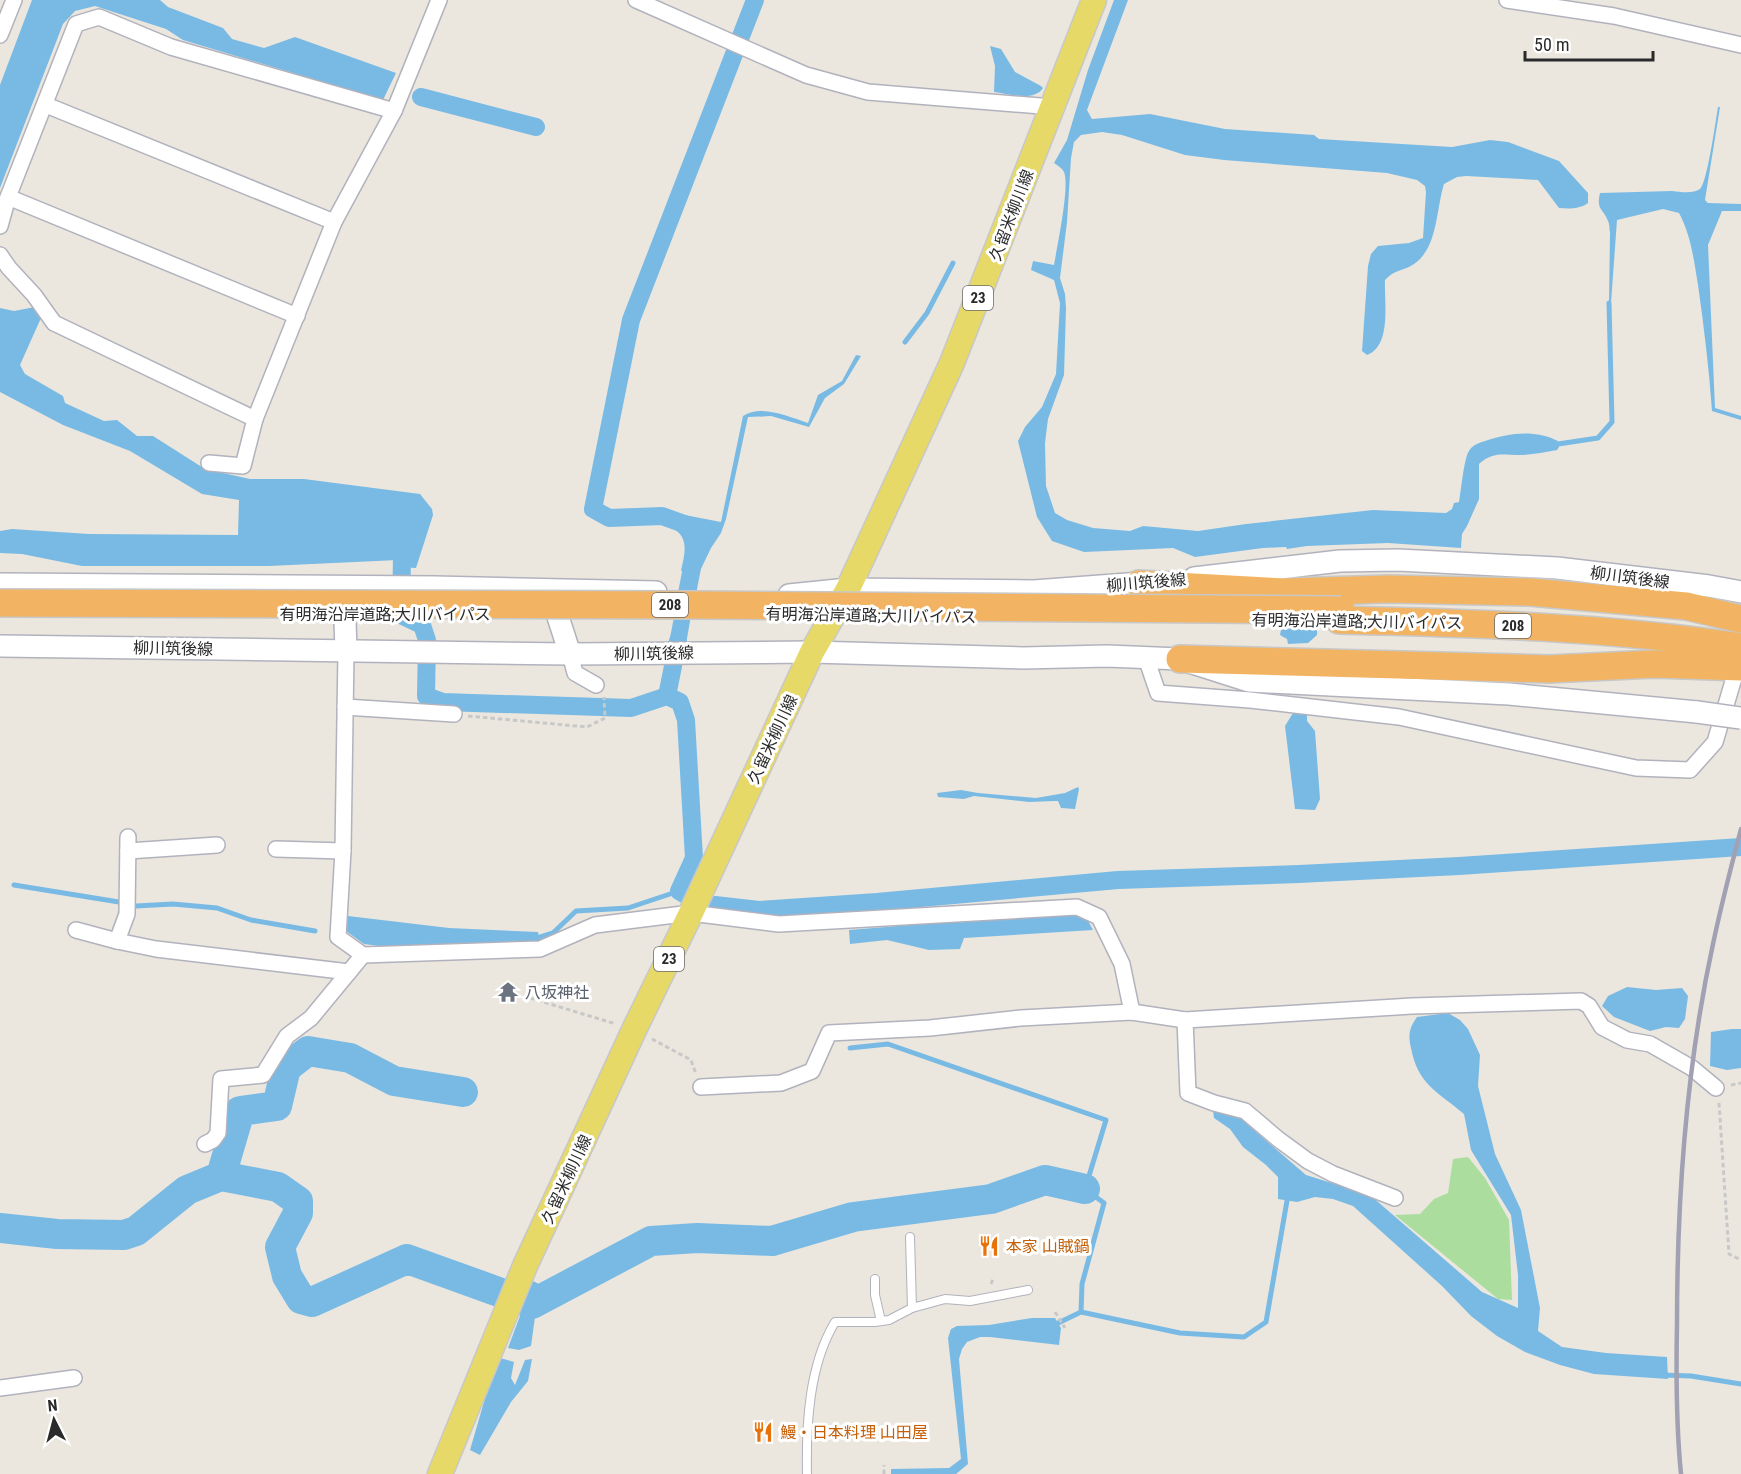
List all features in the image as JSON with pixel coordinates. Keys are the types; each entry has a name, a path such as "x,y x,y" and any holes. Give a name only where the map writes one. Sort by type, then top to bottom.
{"highway":[{"path":"1139,584 1285,592 1389,589 1530,591 1687,624 1741,619"},
{"name":"有明海沿岸道路;大川バイパス","path":"0,603 700,604 1579,618 1687,624 1741,637"},
{"name":"有明海沿岸道路;大川バイパス","path":"0,613 1340,615"},
{"name":"有明海沿岸道路;大川バイパス","path":"1687,624 1741,647"},
{"path":"1180,659 1550,669 1654,664 1738,673"}],"main road":[{"name":"久留米柳川線","path":"440,1474 525,1266 812,652 848,590 952,363 1094,0"},
{"name":"柳川筑後線","path":"0,584 435,587 781,596 848,590 1034,591 1139,584 1340,561 1398,560 1557,568 1709,586 1741,592"},
{"path":"344,587 346,651"},
{"path":"549,590 570,654"},
{"name":"柳川筑後線","path":"0,646 570,654 812,652 1023,658 1107,656 1180,659 1249,681 1509,694 1741,718"}],"street":[{"path":"0,35 14,0"},
{"path":"209,463 243,466 255,419 334,222 394,111 439,0"},
{"path":"636,0 806,75 868,92 1053,106"},
{"path":"1506,0 1614,16 1741,45"},
{"path":"0,226 8,197 76,24 99,18 171,47 394,111"},
{"path":"46,105 334,222"},
{"path":"8,197 297,316"},
{"path":"0,255 54,323 255,419"},
{"path":"346,651 343,851 338,937 363,955 540,949 595,925 691,913 779,924 1077,907 1099,917 1122,964 1132,1012"},
{"path":"570,654 575,673 596,685"},
{"path":"1146,658 1158,693 1250,700 1399,717 1647,769 1690,770 1715,742 1738,673"},
{"path":"345,707 454,714"},
{"path":"117,941 127,914 128,844 217,845"},
{"path":"276,849 343,851"},
{"path":"76,930 156,949 349,972"},
{"path":"205,1144 213,1140 218,1132 221,1079 263,1075 287,1036 310,1018 363,955"},
{"path":"701,1087 781,1083 812,1071 829,1033 930,1028 1021,1018 1132,1012 1185,1020 1412,1006 1581,1001 1589,1006 1602,1027 1627,1040 1650,1044 1692,1068 1716,1088"},
{"path":"1185,1020 1188,1093 1245,1111 1308,1161 1333,1174 1395,1198"},
{"path":"0,1388 74,1378"}],"lane":[{"path":"910,1237 912,1308"},
{"path":"875,1278 875,1294 881,1321"},
{"path":"807,1474 810,1410 815,1372 825,1338 835,1322 889,1320 912,1308 945,1299 970,1301 1028,1290"}],"path":[{"path":"454,714 587,727 605,718 605,699 596,685"},
{"path":"530,998 634,1030 691,1060 701,1087"},
{"path":"1716,1088 1729,1254 1741,1260"},
{"path":"1055,1312 1065,1329"},
{"path":"884,1466 884,1474"}],"green space":[{"path":"1468,1157 1485,1178 1509,1220 1512,1300 1498,1299 1395,1215 1420,1214 1434,1199 1448,1193 1453,1159"}],"water":[{"path":"32,0 160,0 168,7 223,28 232,39 264,48 295,37 396,73 383,100 183,40 166,29 95,6 75,11 63,24 0,188 0,85"},
{"path":"1114,0 1128,0 1087,110 1092,119 1150,114 1225,129 1314,135 1319,139 1452,147 1490,140 1508,142 1559,161 1588,193 1588,203 1574,208 1559,208 1538,180 1466,176 1457,177 1444,184 1428,248 1414,264 1392,274 1385,280 1383,333 1375,350 1367,355 1362,351 1368,266 1371,254 1378,246 1409,243 1423,238 1425,186 1417,180 1387,173 1224,160 1185,155 1122,135 1102,132 1081,135 1074,142 1071,158 1067,222 1060,278 1066,308 1064,375 1048,419 1045,443 1046,486 1055,513 1067,520 1093,528 1130,531 1143,526 1198,531 1373,510 1446,513 1452,509 1454,503 1459,502 1466,460 1469,451 1474,446 1512,434 1540,435 1558,441 1557,450 1524,455 1495,455 1479,464 1479,499 1462,534 1461,548 1388,543 1307,546 1287,549 1286,547 1263,548 1195,557 1173,548 1084,552 1052,541 1037,517 1018,441 1025,427 1042,407 1056,374 1060,303 1054,280 1031,270 1033,261 1054,265 1064,203 1065,179 1064,172 1054,163 1067,140 1088,70"},
{"path":"990,46 1001,49 1015,72 1043,88 1034,95 1027,96 994,92 995,66"},
{"path":"1718,107 1720,107 1705,200 1708,203 1741,204 1741,211 1722,211 1708,245 1715,408 1741,416 1741,420 1712,411 1695,267 1689,239 1679,213 1663,209 1617,220 1611,303 1609,303 1609,222 1599,203 1600,193 1694,192 1700,189 1708,164"},
{"path":"35,307 41,318 20,365 25,374 63,396 65,403 104,421 117,420 137,436 153,436 205,469 250,479 304,479 420,494 432,509 433,515 416,568 399,567 398,560 269,566 82,566 22,554 0,553 0,531 12,529 89,534 238,535 239,500 202,494 130,451 63,425 0,392 0,308 14,311"},
{"path":"856,355 861,356 844,384 825,398 809,427 771,416 748,417 721,533 700,571 681,571 684,543 678,532 664,524 664,511 721,522 743,416 766,411 808,423 818,395 842,381"},
{"path":"677,601 693,604 686,644 669,643"},
{"path":"1318,617 1317,635 1308,643 1288,644 1287,639 1280,635 1283,619"},
{"path":"1293,713 1307,714 1307,721 1315,731 1320,799 1315,810 1295,809 1285,726"},
{"path":"1078,787 1075,809 1061,808 1058,801 1029,802 974,796 964,799 938,797 937,793 961,790 1036,798 1065,793"},
{"path":"1070,912 1087,919 1093,930 964,938 960,949 929,950 887,940 850,944 849,930"},
{"path":"348,916 449,928 538,932 540,942 379,946 364,944 346,931"},
{"path":"1627,987 1656,990 1682,988 1688,996 1685,1019 1679,1028 1666,1027 1650,1031 1614,1017 1602,1006 1608,996"},
{"path":"1448,1013 1460,1020 1468,1029 1480,1055 1478,1086 1495,1154 1521,1210 1540,1308 1538,1331 1562,1347 1606,1353 1667,1357 1668,1379 1594,1374 1525,1352 1497,1336 1471,1316 1442,1286 1353,1206 1333,1199 1315,1197 1297,1202 1278,1199 1278,1177 1243,1147 1230,1129 1214,1118 1213,1111 1240,1118 1306,1175 1370,1195 1482,1292 1518,1308 1518,1275 1511,1215 1471,1150 1464,1114 1430,1086 1418,1071 1414,1061 1410,1032 1417,1017"},
{"path":"1741,1029 1741,1068 1727,1070 1710,1066 1711,1032"},
{"path":"607,1254 618,1272 535,1317 531,1346 519,1350 508,1348 533,1281 547,1288"},
{"path":"1032,1318 1055,1318 1061,1328 1059,1345 980,1337 967,1342 962,1349 959,1359 968,1464 956,1474 891,1474 891,1469 949,1468 961,1459 948,1338 951,1329 957,1326 989,1325"},
{"path":"500,1358 514,1362 511,1378 515,1385 525,1360 532,1359 528,1381 511,1402 480,1455 470,1450 486,1395"}],"waterway":[{"path":"687,525 662,516 609,518 593,509 631,320 755,0"},
{"path":"421,97 536,127"},
{"path":"905,342 927,313 953,263"},
{"path":"1558,444 1598,438 1612,422 1609,303"},
{"path":"683,614 696,547"},
{"path":"395,548 402,556 401,615 422,625 427,640 426,696 443,702 631,708 667,696 680,702 686,720 694,858 679,891 689,897"},
{"path":"667,696 678,641"},
{"path":"715,905 759,910 877,902 1118,880 1459,866 1741,847"},
{"path":"14,885 119,902"},
{"path":"534,939 553,933 576,911 628,908 679,891"},
{"path":"136,906 173,904 217,908 251,920 315,931"},
{"path":"850,1048 888,1044 1106,1120 1085,1189 1104,1203 1082,1284 1081,1312 1054,1325"},
{"path":"221,1176 240,1111 277,1106 286,1068 308,1051 350,1058 394,1081 463,1092"},
{"path":"0,1228 57,1234 124,1235 136,1231 187,1190 221,1176 278,1187 298,1201 298,1213 280,1247 287,1276 301,1299 312,1302 407,1259 532,1304 651,1241 697,1238 772,1241 853,1217 991,1199 1045,1180 1085,1189"},
{"path":"1081,1312 1180,1333 1244,1337 1266,1322 1288,1195"},
{"path":"1662,1375 1691,1376 1741,1384"}],"railway":[{"path":"1681,1474 1677,1418 1677,1276 1685,1133 1704,991 1719,915 1741,829"}],"place":[{"name":"八坂神社","path":"508,992"},
{"name":"本家 山賊鍋","path":"989,1246"},
{"name":"鰻・日本料理 山田屋","path":"763,1432"}]}
